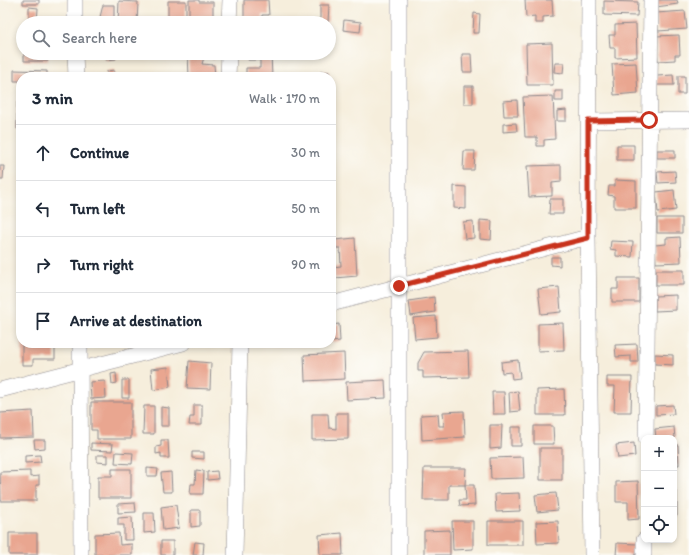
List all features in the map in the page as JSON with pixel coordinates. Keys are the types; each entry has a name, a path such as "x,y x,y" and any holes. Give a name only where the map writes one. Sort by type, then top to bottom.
{"street":[{"path":"74,0 75,16"},
{"path":"229,16 230,0"},
{"path":"399,0 399,555"},
{"path":"589,0 588,238 592,555"},
{"path":"646,435 650,0"},
{"path":"75,60 76,72"},
{"path":"228,72 229,60"},
{"path":"588,121 689,120"},
{"path":"336,303 588,238"},
{"path":"80,348 81,555"},
{"path":"0,390 163,348"},
{"path":"235,555 240,348"},
{"path":"644,543 644,555"}],"building":[{"path":"23,0 39,0 39,4 23,4"},
{"path":"189,0 213,2 213,16 189,16"},
{"path":"244,0 268,0 269,15 244,16"},
{"path":"525,0 552,0 553,16 543,17 543,23 535,23 535,16 526,17"},
{"path":"655,0 677,0 678,4 656,7"},
{"path":"119,1 138,2 137,16 118,16"},
{"path":"168,1 186,1 186,16 168,16"},
{"path":"604,1 638,2 637,16 604,15"},
{"path":"103,5 114,5 114,16 100,16"},
{"path":"320,5 329,5 328,16 320,16"},
{"path":"29,7 38,8 37,16 29,16"},
{"path":"685,11 687,29 658,31 656,13"},
{"path":"474,13 480,14 479,33 473,33"},
{"path":"344,20 361,22 360,32 343,30"},
{"path":"636,24 637,57 615,58 615,48 610,48 609,35 615,35 615,25"},
{"path":"679,35 680,55 675,55 675,60 658,61 656,36"},
{"path":"552,43 553,85 527,85 526,44"},
{"path":"462,54 471,54 472,72 463,72"},
{"path":"24,60 48,60 48,61"},
{"path":"188,60 203,60 202,64 214,65 215,72 189,72"},
{"path":"260,60 271,60 272,72 246,72 246,68 260,68"},
{"path":"555,63 564,63 563,73 554,72"},
{"path":"636,63 638,93 614,95 612,64"},
{"path":"14,70 47,71 16,72 16,81 14,81"},
{"path":"114,70 114,72 107,72"},
{"path":"673,75 674,85 657,85 657,76"},
{"path":"678,76 685,76 685,94 678,94"},
{"path":"464,86 473,86 473,104 464,104"},
{"path":"555,91 563,91 563,101 555,101"},
{"path":"553,96 555,139 544,140 544,146 537,146 537,137 525,137 523,97"},
{"path":"517,100 518,116 504,116 503,101"},
{"path":"566,110 566,121 557,121 557,111"},
{"path":"516,123 517,131 503,132 503,124"},
{"path":"617,145 634,145 634,160 617,160"},
{"path":"657,150 675,150 675,158 657,158"},
{"path":"464,151 475,151 474,170 463,170"},
{"path":"561,165 561,182 552,183 552,196 529,197 527,166"},
{"path":"0,166 4,166 3,179 0,179"},
{"path":"675,171 676,182 658,183 657,172"},
{"path":"615,180 636,181 636,208 614,208 614,196 608,195 609,186 615,186"},
{"path":"454,186 466,187 466,209 454,208"},
{"path":"674,190 676,210 658,212 656,192"},
{"path":"550,199 563,199 563,214 549,214"},
{"path":"657,218 682,218 682,233 657,233"},
{"path":"480,220 492,221 491,240 480,239"},
{"path":"473,221 474,238 465,239 463,222"},
{"path":"680,237 681,262 656,263 655,245 666,244 666,238"},
{"path":"355,238 357,276 336,278 336,267 341,266 340,248 336,248 336,240"},
{"path":"611,241 633,242 632,257 616,256 616,250 610,249"},
{"path":"551,257 560,257 560,266 551,265"},
{"path":"656,270 684,270 684,285 656,285"},
{"path":"618,278 639,278 639,302 612,302 612,289 618,289"},
{"path":"559,287 561,312 541,314 538,289"},
{"path":"676,295 676,310 655,311 655,296"},
{"path":"434,297 435,312 411,316 409,301"},
{"path":"436,316 437,337 415,339 413,318"},
{"path":"563,323 564,350 538,351 538,324"},
{"path":"336,324 339,324 340,341 336,341"},
{"path":"637,344 638,362 631,362 631,356 616,357 615,345"},
{"path":"22,348 55,348 55,359 33,359 33,365 22,365"},
{"path":"468,351 469,377 423,378 423,371 418,371 418,363 424,352"},
{"path":"344,353 345,379 305,381 304,355"},
{"path":"655,354 673,355 673,365 655,364"},
{"path":"518,360 520,378 512,379 511,372 502,373 501,362"},
{"path":"189,361 211,363 210,389 187,388"},
{"path":"168,367 170,387 153,390 151,369"},
{"path":"116,373 117,383 112,384 111,374"},
{"path":"607,377 632,377 631,412 614,412 615,386 607,386"},
{"path":"122,380 129,380 129,398 122,398"},
{"path":"385,380 386,398 347,400 346,382"},
{"path":"105,381 106,398 91,399 90,382"},
{"path":"564,389 565,415 537,415 537,390"},
{"path":"518,391 520,411 510,412 509,392"},
{"path":"492,392 504,392 505,414 493,414"},
{"path":"91,402 131,402 131,439 97,439 97,430 91,430"},
{"path":"194,405 202,405 202,425 189,425 190,417 194,417"},
{"path":"673,405 674,414 656,415 656,406"},
{"path":"144,406 154,406 154,434 143,434"},
{"path":"161,407 169,408 169,426 161,426"},
{"path":"33,411 34,437 0,438 0,413"},
{"path":"464,411 465,437 422,440 421,415 438,414 439,426 444,426 443,412"},
{"path":"336,413 348,413 348,439 312,440 312,414 328,414 329,428 336,429"},
{"path":"490,425 502,425 501,448 490,449"},
{"path":"534,426 553,426 554,444 534,444"},
{"path":"511,427 521,427 521,446 511,446"},
{"path":"674,427 675,435 656,435 655,429"},
{"path":"34,440 45,440 45,448 35,449"},
{"path":"161,440 168,440 169,458 161,458 161,453 156,454 156,447 161,446"},
{"path":"91,443 113,444 112,451 91,450"},
{"path":"634,443 635,456 618,458 616,445"},
{"path":"677,445 678,445 679,465 677,465"},
{"path":"540,448 562,448 562,480 540,480"},
{"path":"116,452 133,453 132,464 115,463"},
{"path":"192,452 204,452 204,459 192,458"},
{"path":"40,455 41,462 25,463 25,456"},
{"path":"97,455 108,455 108,463 97,462"},
{"path":"523,457 524,478 491,479 490,458"},
{"path":"147,468 158,469 157,476 147,476"},
{"path":"424,468 466,468 465,485 449,485 449,500 423,500"},
{"path":"112,469 131,469 131,498 98,498 98,476 112,476"},
{"path":"196,470 204,471 203,494 190,494 191,484 195,484"},
{"path":"30,471 30,477 39,476 39,485 36,485 36,501 1,501 0,472"},
{"path":"217,471 218,479 207,480 207,472"},
{"path":"171,472 172,492 163,492 161,473"},
{"path":"638,481 639,519 628,520 628,502 616,502 616,482"},
{"path":"465,485 474,485 475,505 460,506 459,500 466,500"},
{"path":"519,493 520,511 496,512 495,494"},
{"path":"556,493 558,510 537,512 535,495"},
{"path":"135,503 136,512 118,513 118,504"},
{"path":"176,505 179,528 163,530 161,507"},
{"path":"191,510 200,510 200,526 191,527"},
{"path":"144,513 154,513 155,532 144,533"},
{"path":"132,517 133,540 124,540 124,525 118,525 118,518"},
{"path":"452,521 473,521 473,549 453,550"},
{"path":"488,521 523,521 523,545 488,545"},
{"path":"558,521 559,543 537,544 536,522"},
{"path":"450,530 450,555 424,555 424,531"},
{"path":"9,533 37,533 37,555 9,555"},
{"path":"119,533 120,545 132,544 132,555 95,555 95,534"},
{"path":"342,533 343,555 320,555 319,535"},
{"path":"161,541 173,541 173,555 161,555"},
{"path":"195,542 204,543 203,555 193,555"},
{"path":"617,543 637,544 636,555 616,555"}],"route":[{"path":"399,286 588,238 588,121 649,120"}]}
